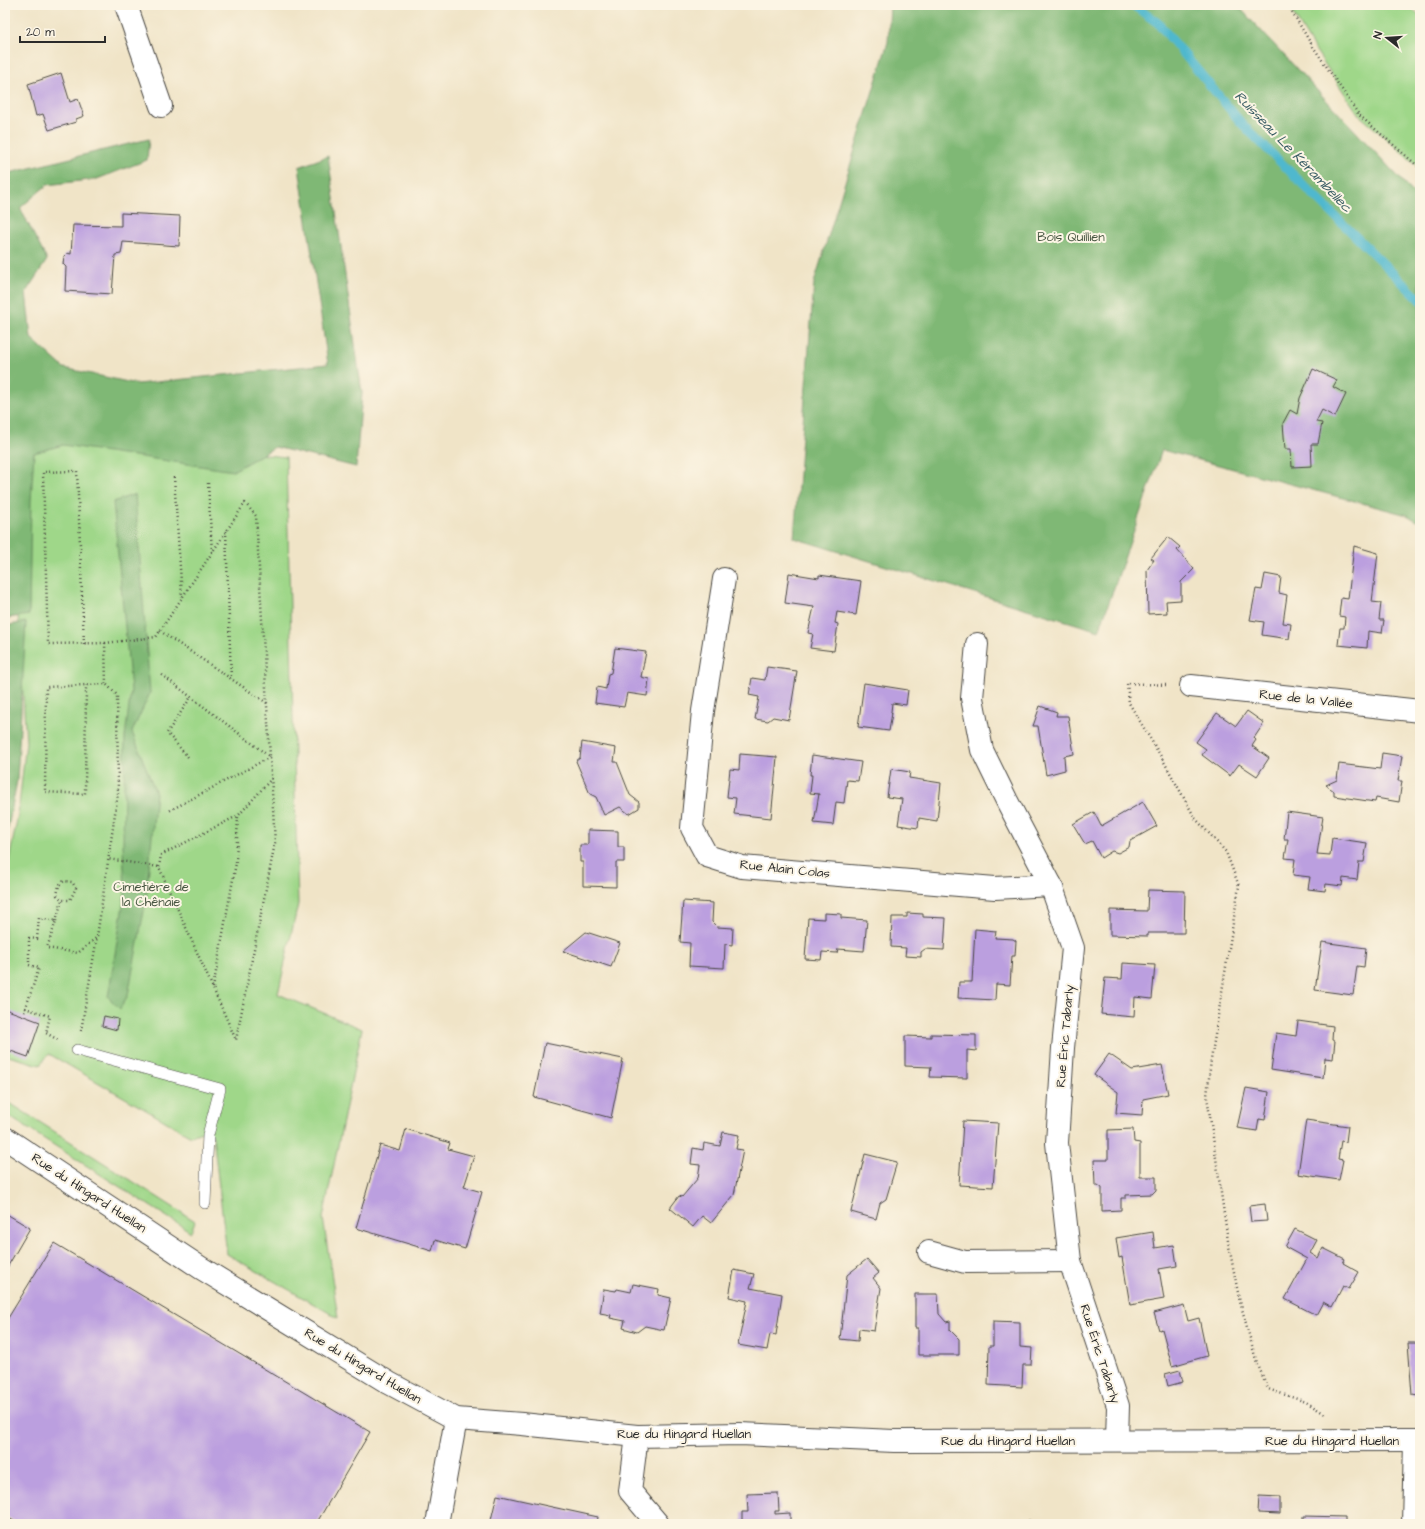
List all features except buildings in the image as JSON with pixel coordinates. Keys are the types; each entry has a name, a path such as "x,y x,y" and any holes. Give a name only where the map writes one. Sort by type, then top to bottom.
{"street":[{"path":"126,5 161,106"},
{"name":"Rue Alain Colas","path":"724,579 703,711 692,828 708,856 742,867 995,888 1051,885"},
{"name":"Rue Éric Tabarly","path":"977,644 972,698 982,750 1051,885 1073,948 1063,1048 1057,1143 1070,1260 1118,1406 1116,1440"},
{"name":"Rue de la Vallée","path":"1191,686 1420,712"},
{"name":"Rue du Hingard Huellan","path":"5,1138 201,1268 389,1383 456,1419 637,1436 740,1434 894,1441 1418,1440"},
{"path":"929,1252 965,1262 1070,1260"},
{"path":"437,1524 456,1419"},
{"path":"637,1436 630,1491 658,1524"},
{"path":"1413,1524 1418,1440"}],"lane":[{"path":"77,1050 220,1089 208,1134 205,1202"}],"path":[{"path":"1288,5 1310,42 1359,115 1420,168"},
{"path":"1414,5 1420,12"},
{"path":"84,644 77,471 43,472 48,644 84,644 105,643 156,637 245,502 256,516 272,778 275,843 236,1040 159,867 161,855 238,816 272,778"},
{"path":"174,477 182,598"},
{"path":"208,483 212,552"},
{"path":"226,531 231,679"},
{"path":"160,631 267,702"},
{"path":"25,1008 50,1016 46,1033 77,1050 97,937 118,793 117,695 106,684 105,643"},
{"path":"162,675 270,757"},
{"path":"1191,686 1127,683 1128,703 1163,760 1195,818 1226,852 1239,886 1211,1060 1207,1096 1228,1241 1239,1298 1250,1339 1256,1360 1268,1389 1306,1402 1325,1414"},
{"path":"86,685 85,794 45,792 46,686 106,684"},
{"path":"188,757 167,733 191,697"},
{"path":"169,811 270,757"},
{"path":"213,989 236,863 238,816"},
{"path":"108,859 159,867"},
{"path":"64,881 72,882 76,888 73,895 70,900 62,900 57,895 59,885 64,881"},
{"path":"62,900 48,948 78,953 97,937"},
{"path":"23,1016 39,968 29,965 29,938 37,939 39,918 56,921"},
{"path":"5,1068 11,1051"}],"green space":[{"name":"Bois Quillien","path":"890,5 1237,5 1420,200 1420,523 1407,515 1162,450 1099,631 794,538 814,283 888,42"},
{"path":"1288,5 1408,5 1420,17 1420,168 1359,115 1310,42"},
{"path":"149,139 147,160 97,179 47,185 20,208 47,260 26,292 31,338 64,368 137,384 328,364 299,167 328,156 362,393 356,467 275,447 233,471 63,445 34,453 31,501 29,615 7,618 5,605 5,174"},
{"name":"Cimetière de la Chênaie","path":"16,430 286,457 298,904 278,994 362,1029 323,1218 338,1318 227,1254 213,1136 202,1132 191,1136 49,1054 40,1065 5,1055 5,880 18,815 26,742 16,582"},
{"path":"135,494 150,693 132,732 156,793 146,900 128,995 120,1009 108,997 125,893 123,845 125,737 131,690 113,502"},
{"path":"26,622 17,781 5,843 5,711 8,712 5,626"},
{"path":"5,1100 195,1221 191,1232 5,1114"}],"waterway":[{"name":"Ruisseau Le Kérambellec","path":"1133,5 1158,23 1243,125 1420,300"}]}
